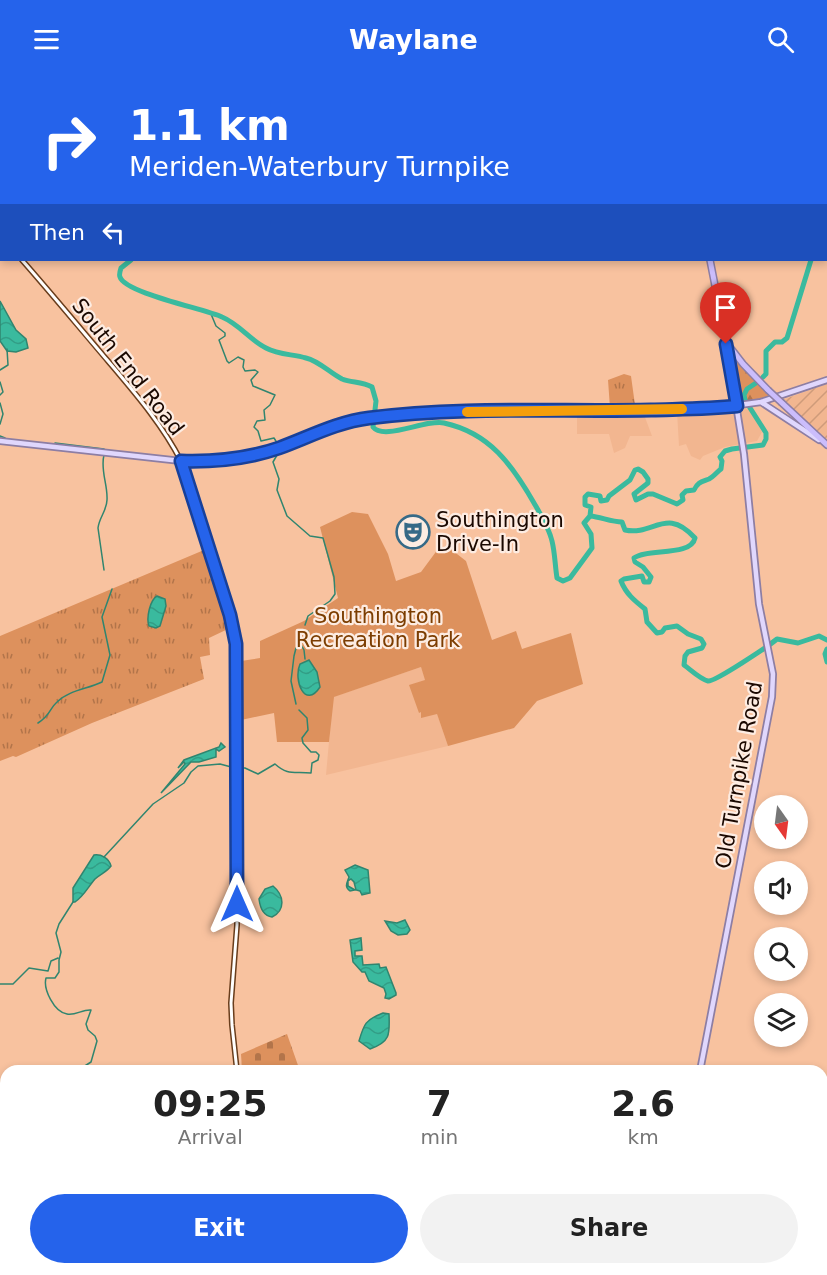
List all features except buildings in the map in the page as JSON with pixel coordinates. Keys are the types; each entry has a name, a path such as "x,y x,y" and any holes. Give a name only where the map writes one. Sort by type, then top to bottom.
{"highway":[{"path":"710,261 726,342 768,390 827,445"}],"main road":[{"name":"Old Turnpike Road","path":"701,1065 772,697 773,674 759,604 740,406 726,342"},
{"path":"0,441 202,462 230,459 279,448 337,425 376,417 492,411 690,409 740,406 758,403 827,381"},
{"path":"758,403 819,440"}],"street":[{"name":"South End Road","path":"23,261 157,421 181,461 234,634 237,663 237,925 231,1025 236,1065"}],"shaded area":[{"path":"827,384 827,441 782,400"},
{"path":"749,409 762,432 757,441 725,447 703,456 700,460 691,456 686,444 679,446 677,412"},
{"path":"580,412 643,412 652,436 630,436 625,448 614,453 609,434 577,434 577,415"},
{"path":"421,667 448,746 326,775 333,697"}],"green space":[{"path":"737,360 770,397 742,402 739,400 732,365"},
{"path":"624,374 631,376 635,405 633,408 610,408 608,380"},
{"name":"Southington Recreation Park","path":"352,512 368,514 388,554 396,581 421,572 438,549 448,547 466,561 492,640 516,631 522,649 571,633 583,684 537,701 514,728 448,746 437,714 421,718 421,712 419,713 409,685 425,680 421,667 334,697 329,742 277,742 274,713 241,720 241,661 260,658 260,641 304,621 338,598 320,527"},
{"path":"204,550 230,628 209,638 210,655 200,657 204,679 92,723 16,757 0,761 0,636"},
{"path":"287,1034 298,1065 242,1065 241,1054"}],"water":[{"path":"0,301 16,330 26,339 28,348 16,352 7,351 0,341"},
{"path":"157,596 165,599 166,606 160,626 156,628 149,626 148,618 151,605"},
{"path":"309,660 317,672 320,687 310,695 305,694 302,690 298,678 300,664"},
{"path":"221,743 225,747 219,751 216,749 216,757 191,762 161,793 185,764 184,762 178,768 184,760 219,747"},
{"path":"94,855 104,857 111,866 95,879 81,897 73,902 73,888"},
{"path":"355,865 368,870 370,893 362,895 356,890 351,879 348,881 349,877 345,870"},
{"path":"273,886 282,902 280,910 272,917 264,913 259,899 265,889"},
{"path":"405,920 410,930 407,934 398,935 391,931 385,921 397,923"},
{"path":"361,938 362,950 355,951 355,956 362,956 363,965 379,964 380,968 386,967 396,993 389,999 385,998 384,988 369,981 365,972 362,972 353,962 350,940"},
{"path":"383,1013 389,1014 389,1032 382,1044 370,1049 359,1041 362,1030 369,1020"}],"waterway":[{"path":"130,261 121,268 120,276 125,283 136,289 222,317 266,348 311,360 342,379 372,387 376,401 373,427 378,431 395,431 426,424 444,423 474,434 487,443 498,452 517,476 542,517 552,541 557,578 563,581 570,578 592,548 591,534 584,523 590,516 622,522 625,530 635,531 668,523 685,529 695,538 686,548 648,553 634,558 635,562 643,567 651,577 649,582 644,582 642,576 621,581 628,593 645,609 647,622 657,633 662,632 665,628 677,626 701,639 704,644 702,648 688,652 684,665 702,678 708,681 721,676 777,639 798,643 819,636 827,640"},
{"path":"763,377 766,374 766,351 775,342 782,342 787,338 811,261"},
{"path":"211,314 216,326 225,333 225,336 219,340 227,361 229,363 238,357 244,360 245,371 258,372 251,380 253,386 275,395 270,405 264,410 265,420 257,421 254,427 261,441 274,438 279,446"},
{"path":"0,370 8,365 7,349"},
{"path":"0,382 3,392 0,395"},
{"path":"590,516 591,507 585,505 585,497 588,494 600,496 601,501 607,500 630,480 635,470 643,472 648,479 648,483 634,494 636,500 653,494 677,504 683,500 682,495 686,491 694,490 698,484 721,469 720,457 725,451 763,445 766,433 744,395 747,389 756,383"},
{"path":"0,403 3,414 0,424"},
{"path":"0,436 5,438"},
{"path":"55,443 104,449"},
{"path":"280,450 273,462 279,479 277,490 287,516 310,536 323,538 334,577 335,594 330,601 308,616 305,625"},
{"path":"104,455 107,500 98,528 104,570"},
{"path":"38,723 62,698 102,682 110,655 102,617 112,589"},
{"path":"296,704 291,681 294,656 296,648 308,631"},
{"path":"300,643 305,659"},
{"path":"827,649 825,654 827,662"},
{"path":"104,857 153,804 184,783 198,766 220,764 245,768 258,774 275,764 288,772 311,773 312,763 318,760 319,755 311,752 303,743 302,738 308,730 307,718 299,710"},
{"path":"73,902 56,933 61,952 59,972 55,978 46,978 46,988 54,1005 62,1012 70,1014 91,1010 86,1024 97,1041 91,1062 86,1065"},
{"path":"0,984 13,984 29,968 48,971 51,961 58,958"}],"slow traffic":[{"path":"467,412 682,409"}],"place":[{"name":"Southington Drive-In","path":"413,532"}],"route":[{"path":"237,904 236,644 230,615 181,461 202,462 251,456 337,425 370,418 492,411 710,409 737,406 726,344"}]}
